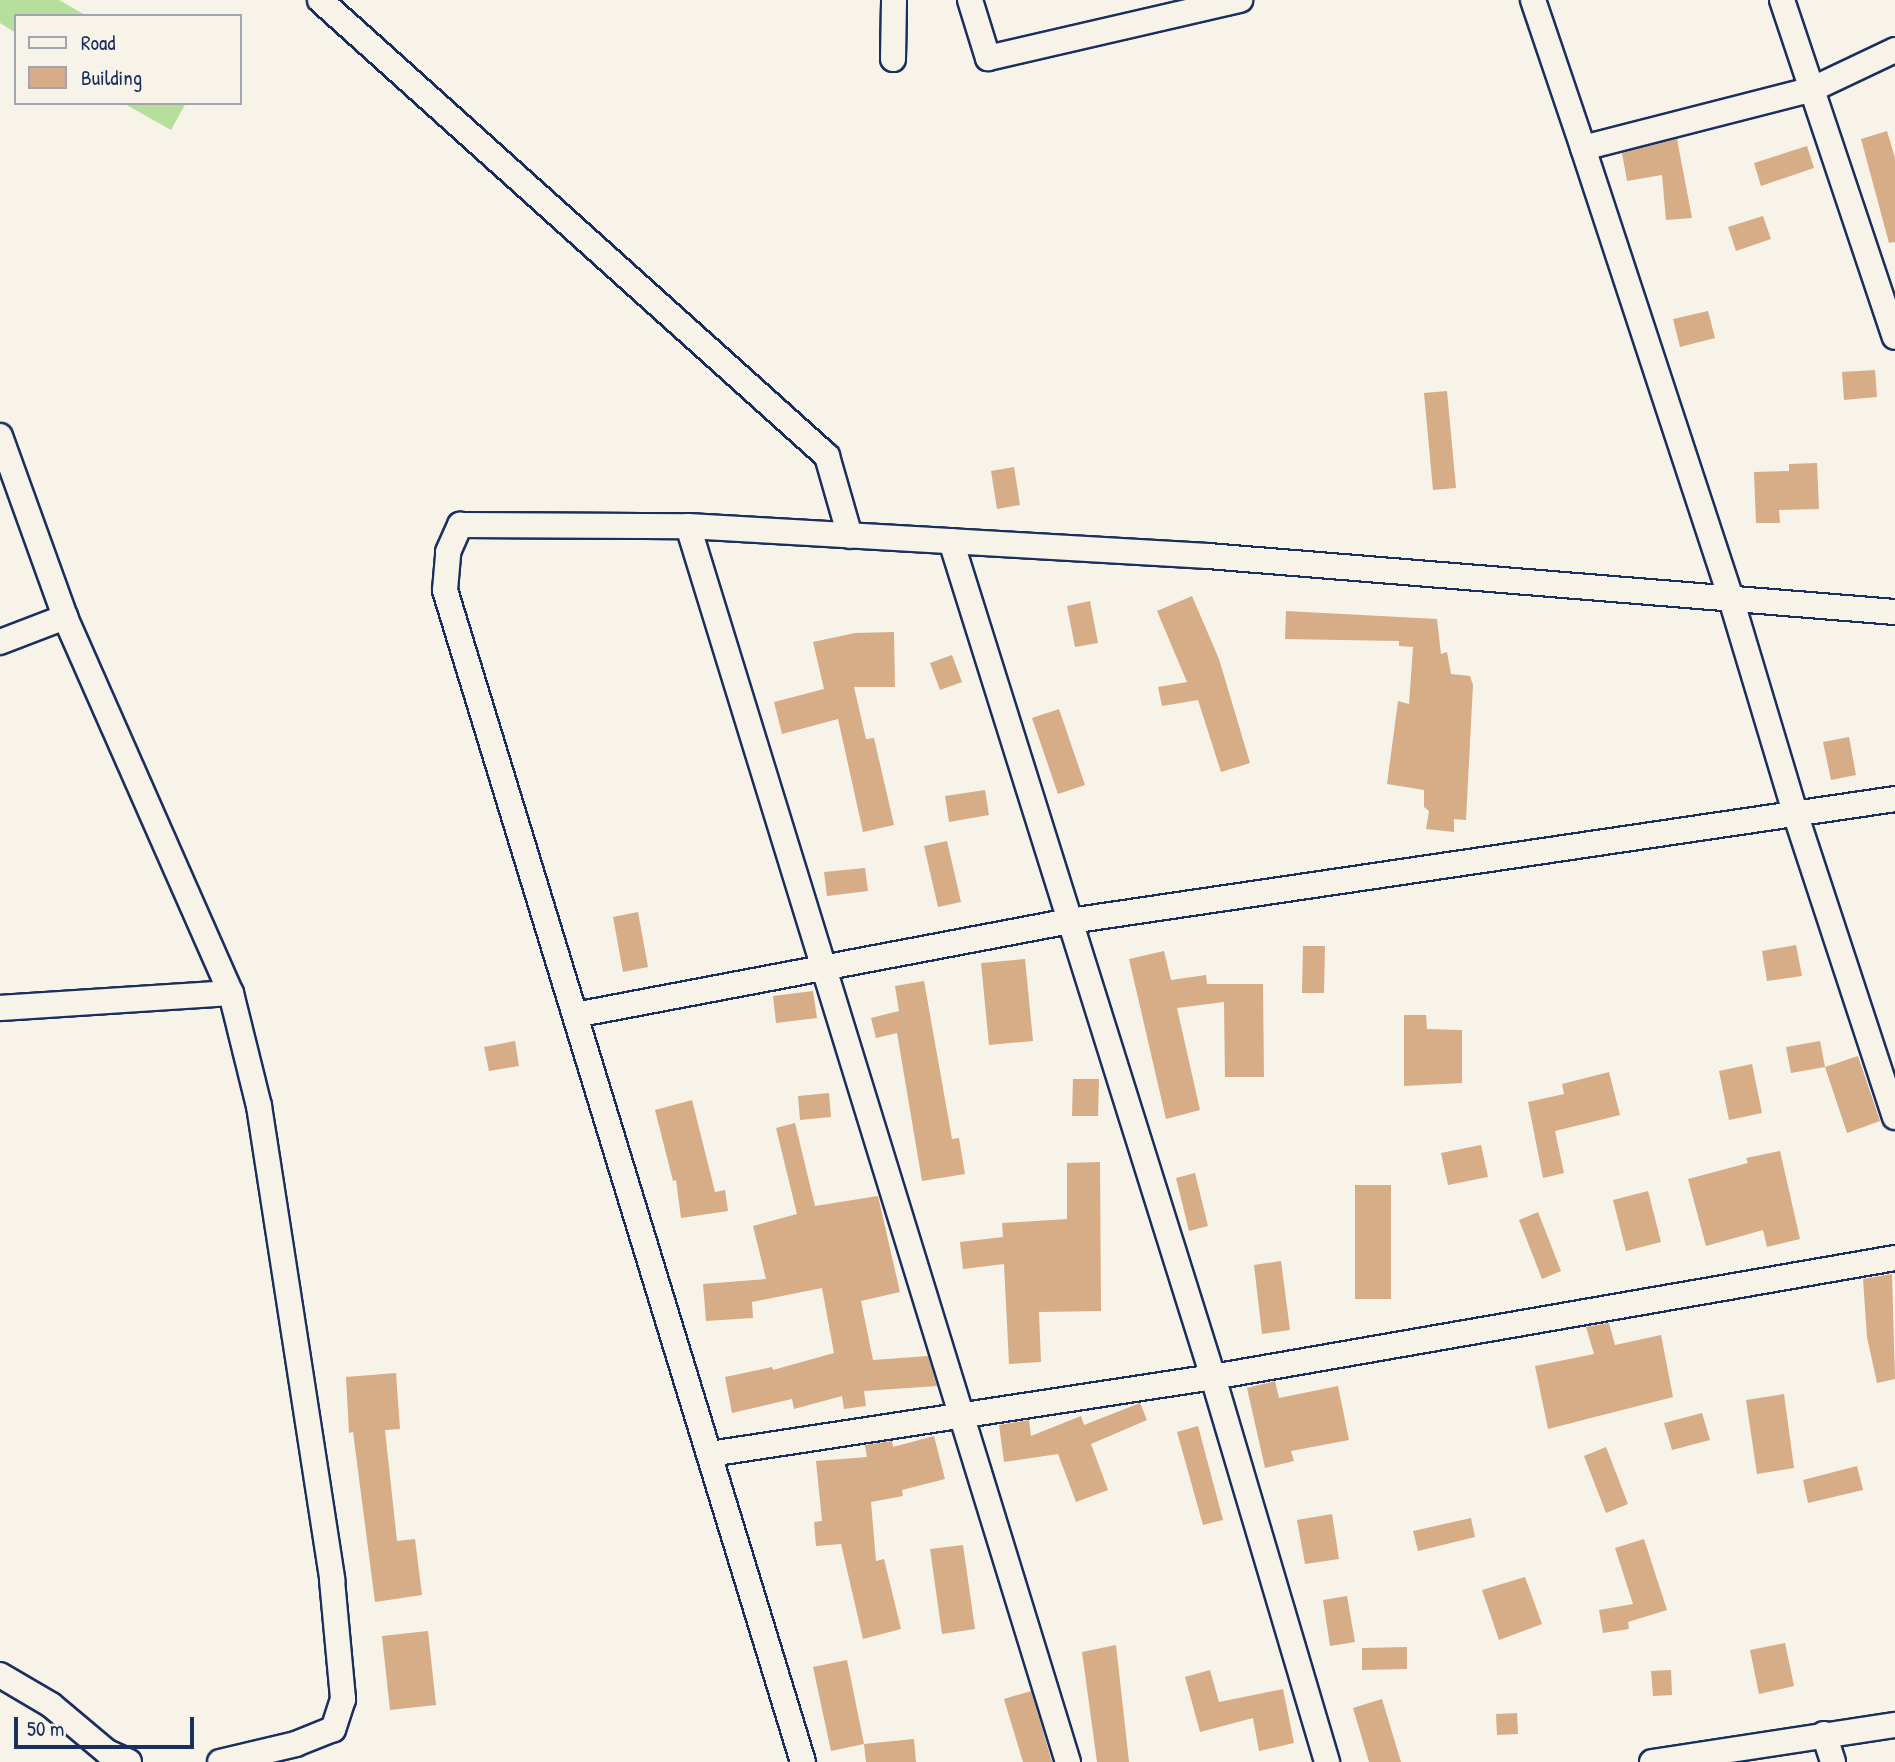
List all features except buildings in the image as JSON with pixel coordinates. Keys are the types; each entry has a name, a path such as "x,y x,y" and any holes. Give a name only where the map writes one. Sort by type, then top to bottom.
{"street":[{"path":"320,0 827,456 850,536"},
{"path":"893,59 894,0"},
{"path":"970,0 988,58 1240,0"},
{"path":"1533,0 1731,599 1795,813 1895,1117"},
{"path":"1782,0 1895,337"},
{"path":"1583,148 1813,89 1895,50"},
{"path":"0,436 65,617 231,993 259,1106 332,1580 343,1699 334,1729 296,1744 220,1762"},
{"path":"803,1762 445,590 448,552 460,525 688,526 1208,556 1895,612"},
{"path":"688,526 964,1415 1068,1762"},
{"path":"951,541 1213,1377 1327,1762"},
{"path":"0,642 65,617"},
{"path":"575,1015 1070,921 1895,799"},
{"path":"0,1008 231,993"},
{"path":"710,1454 1213,1377 1895,1258"},
{"path":"0,1675 51,1705 107,1752 129,1762"},
{"path":"1652,1762 1895,1725"},
{"path":"1824,1734 1833,1762"}],"green space":[{"path":"0,0 59,0 84,14 14,14 14,32 0,23"},
{"path":"127,105 185,105 171,130"}]}
